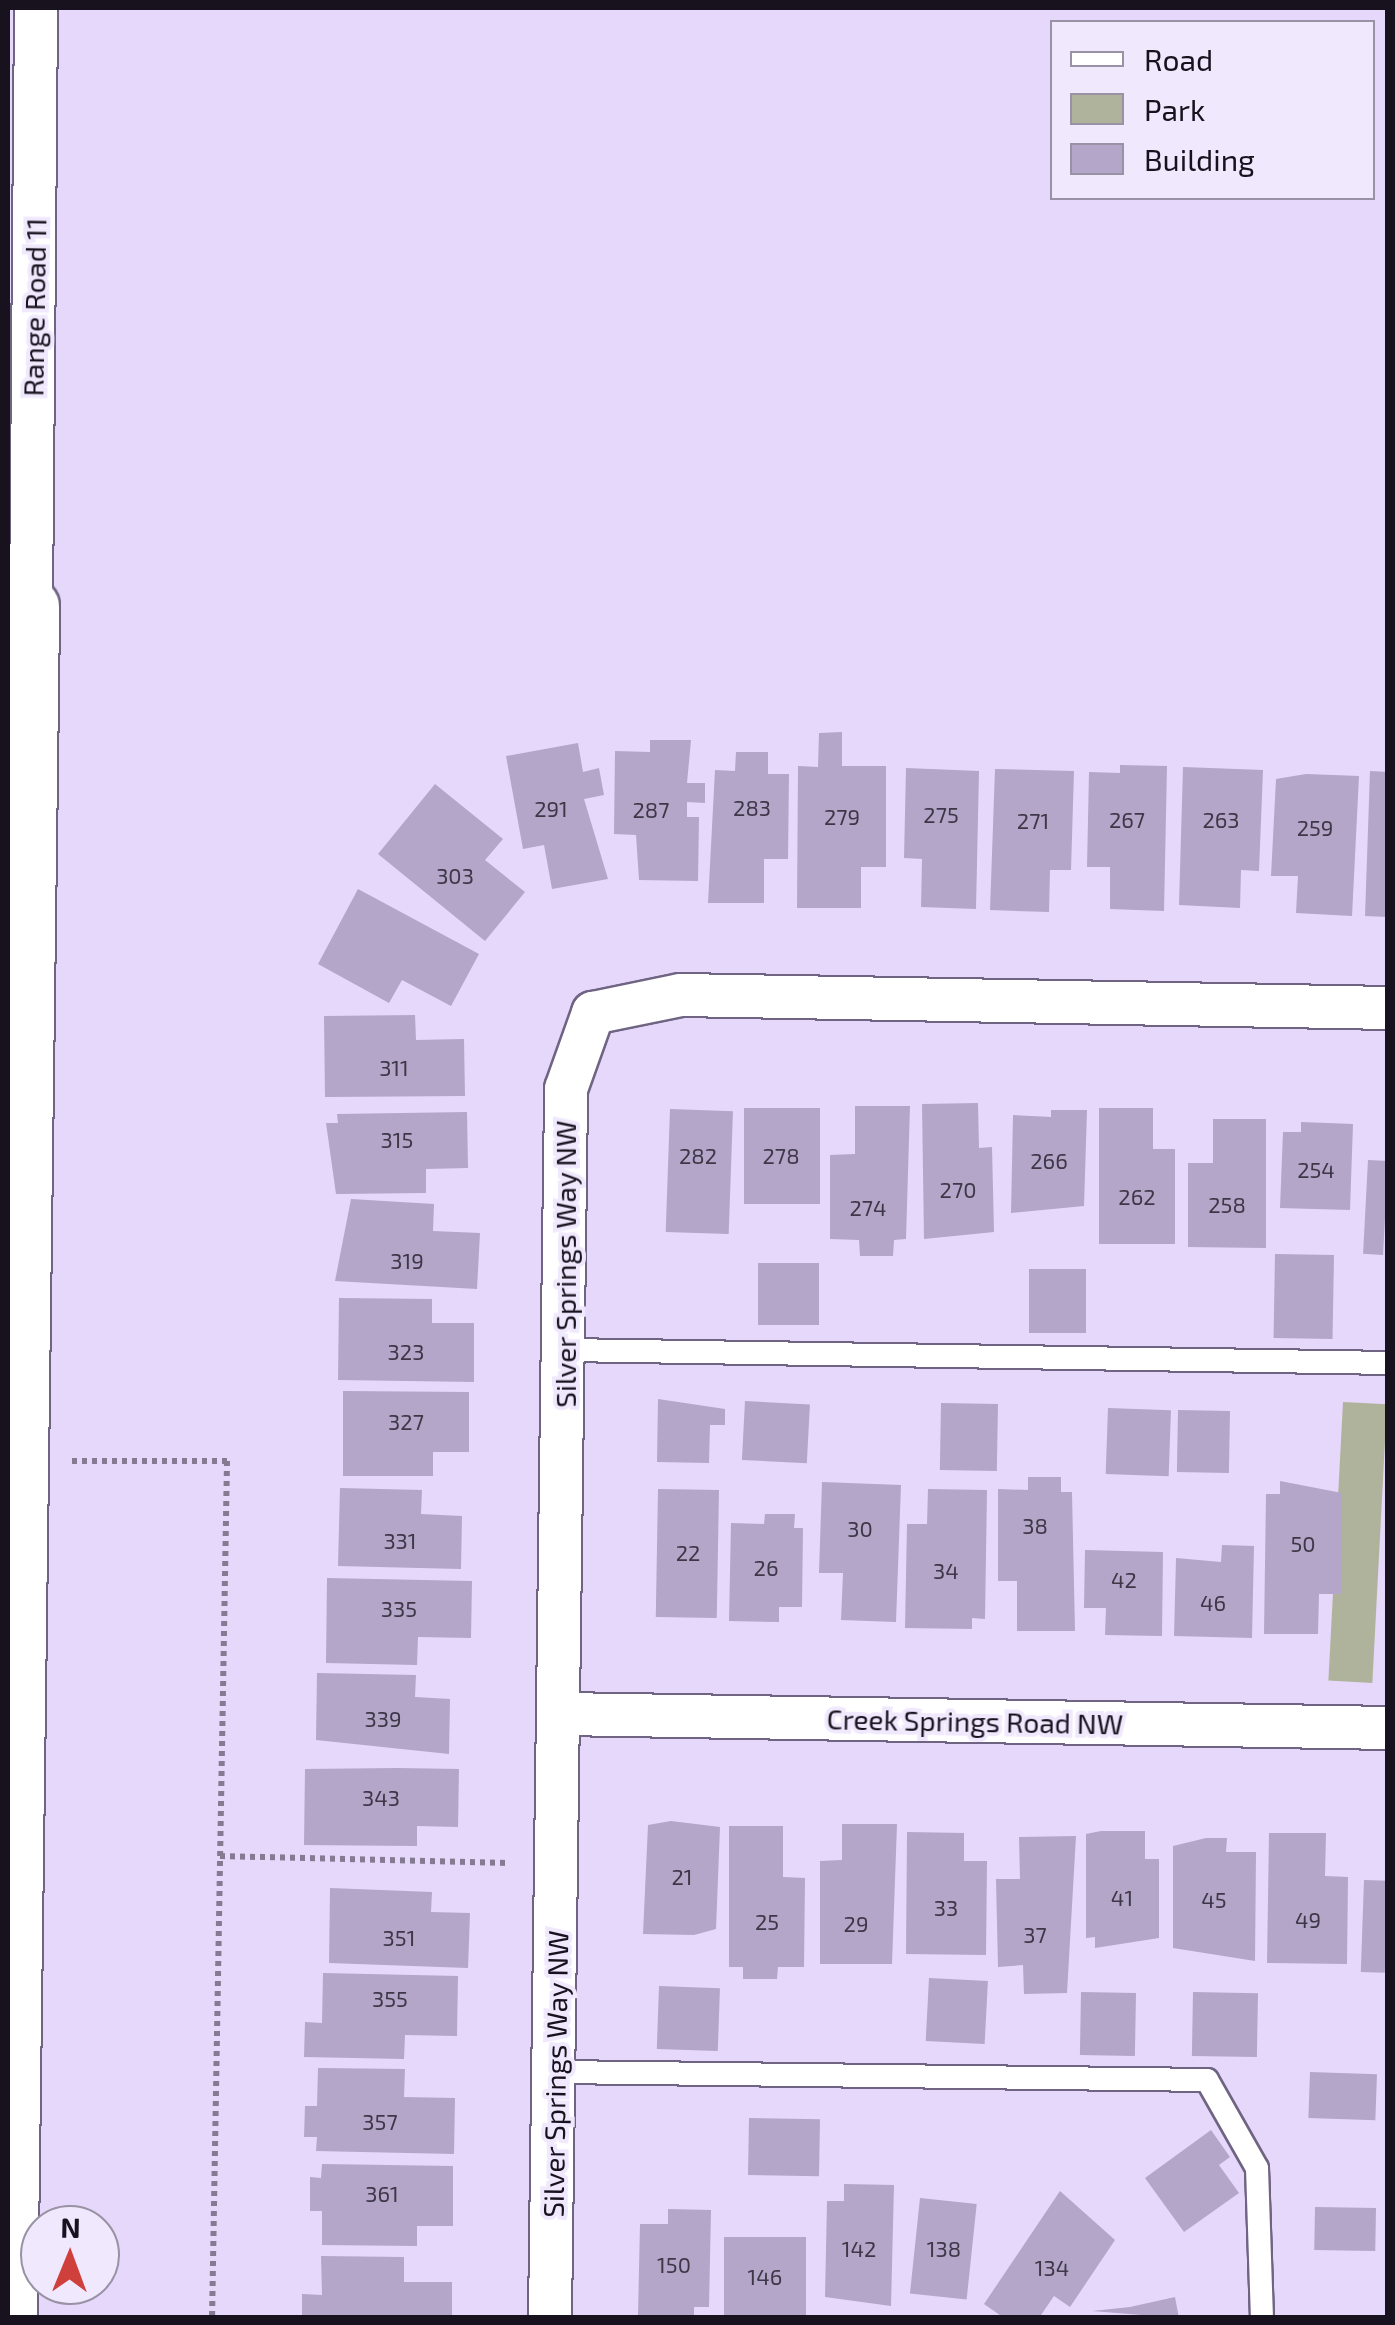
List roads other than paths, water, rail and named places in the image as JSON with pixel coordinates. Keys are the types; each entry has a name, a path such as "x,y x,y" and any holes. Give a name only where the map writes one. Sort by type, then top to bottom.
{"street":[{"name":"Range Road 11","path":"31,606 36,8"},
{"path":"9,2318 15,1410 31,606"},
{"name":"Silver Springs Way NW","path":"550,2318 563,1714 566,1089 593,1012 681,995 1388,1008"},
{"name":"Creek Springs Road NW","path":"563,1714 1388,1728"}],"lane":[{"path":"565,1350 1388,1363"},
{"path":"556,2072 1207,2080 1257,2168 1262,2318"}]}
